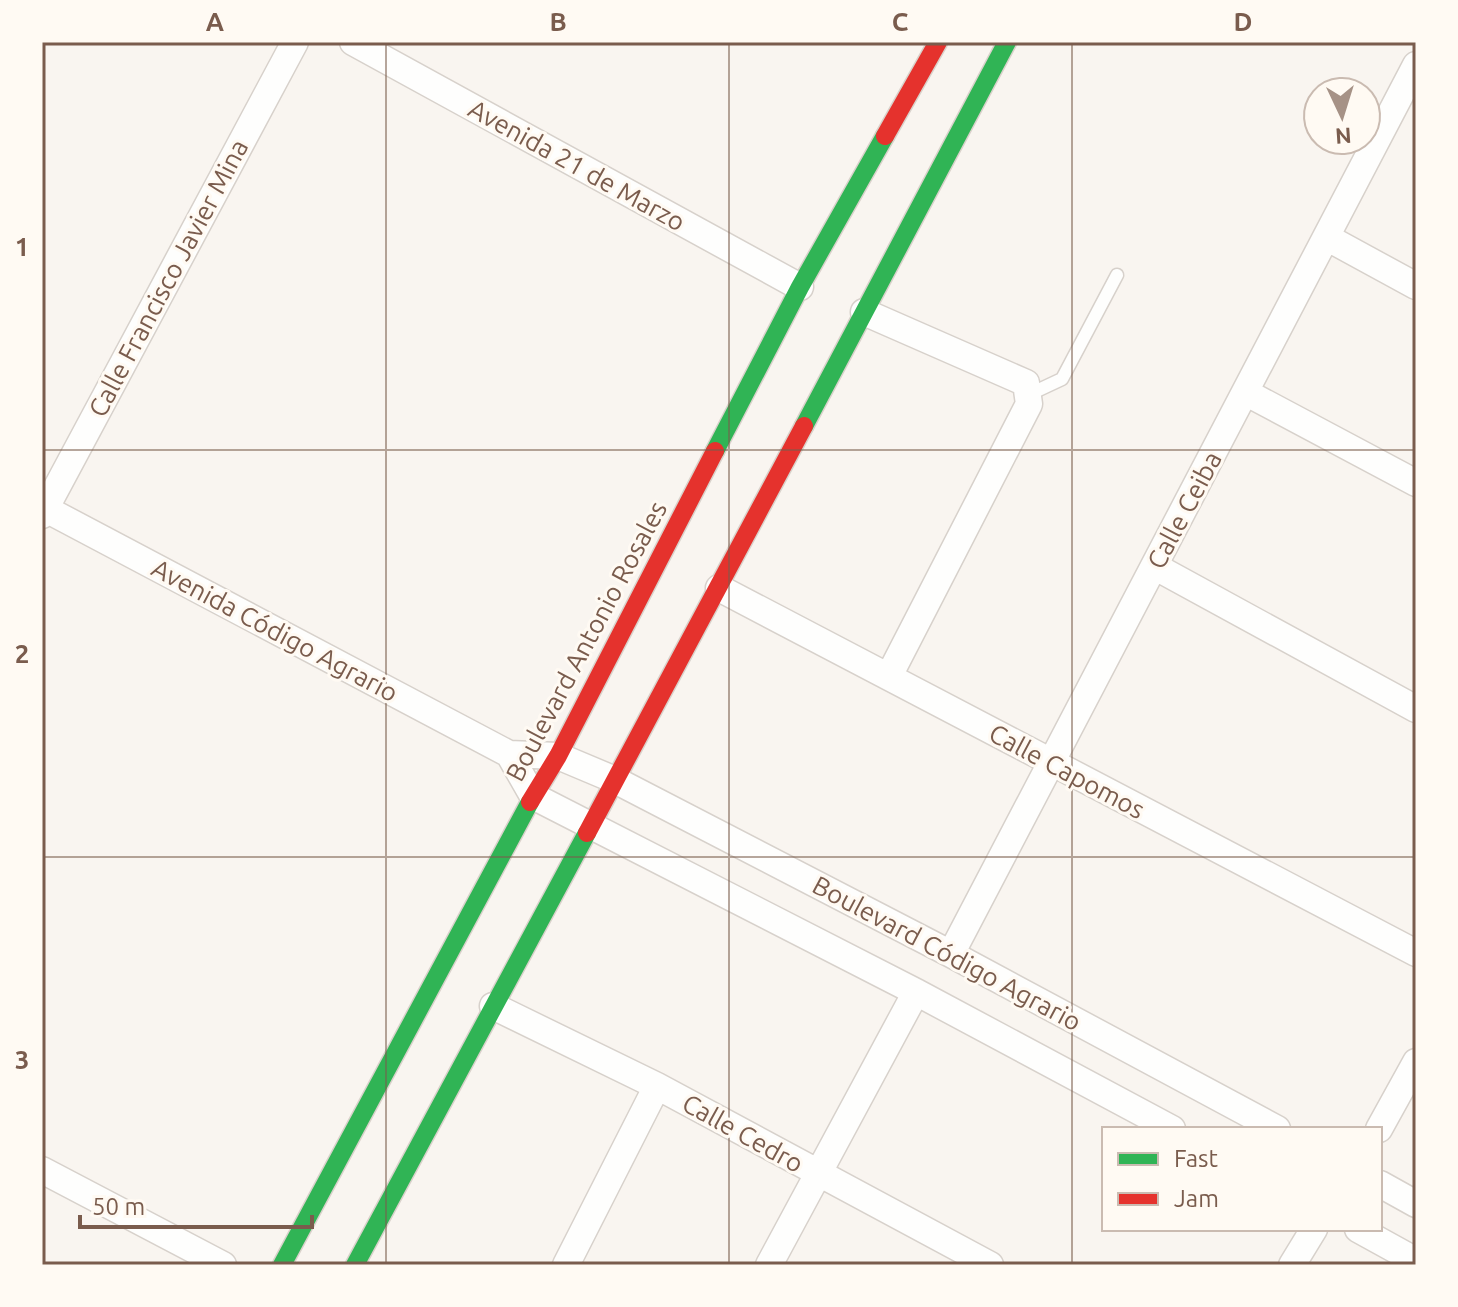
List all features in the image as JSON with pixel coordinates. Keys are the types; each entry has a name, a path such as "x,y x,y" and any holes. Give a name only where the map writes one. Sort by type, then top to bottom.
{"main road":[{"name":"Boulevard Antonio Rosales","path":"282,1265 533,796 558,756 800,287 938,42"},
{"path":"355,1265 719,588 1007,42"}],"street":[{"name":"Calle Francisco Javier Mina","path":"43,510 295,42"},
{"name":"Avenida 21 de Marzo","path":"353,42 800,287"},
{"name":"Calle Ceiba","path":"951,954 1416,65"},
{"path":"1326,237 1416,286"},
{"path":"864,312 1026,383 1030,394 1029,404 889,676"},
{"path":"1245,392 1416,483"},
{"name":"Avenida Código Agrario","path":"43,510 509,754"},
{"path":"1154,566 1416,709"},
{"name":"Calle Capomos","path":"719,588 1416,953"},
{"path":"509,754 558,756"},
{"path":"509,754 533,796"},
{"name":"Boulevard Código Agrario","path":"558,756 615,780 951,954 1273,1127"},
{"name":"Boulevard Código Agrario","path":"533,796 916,992 1168,1127"},
{"path":"769,1265 916,992"},
{"name":"Calle Cedro","path":"493,1006 657,1086 990,1265"},
{"path":"1380,1127 1416,1062"},
{"path":"573,1262 657,1086"},
{"path":"42,1170 223,1265"},
{"path":"1382,1185 1416,1204"},
{"path":"1292,1265 1313,1231"},
{"path":"1362,1231 1416,1261"}],"lane":[{"path":"1030,394 1062,379 1117,275"}],"traffic: fast":[{"path":"804,426 1007,42"},
{"path":"715,451 800,287 885,136"},
{"path":"282,1265 530,802"},
{"path":"355,1265 587,833"}],"traffic: jam":[{"path":"885,136 938,42"},
{"path":"587,833 804,426"},
{"path":"530,802 558,756 715,451"}]}
